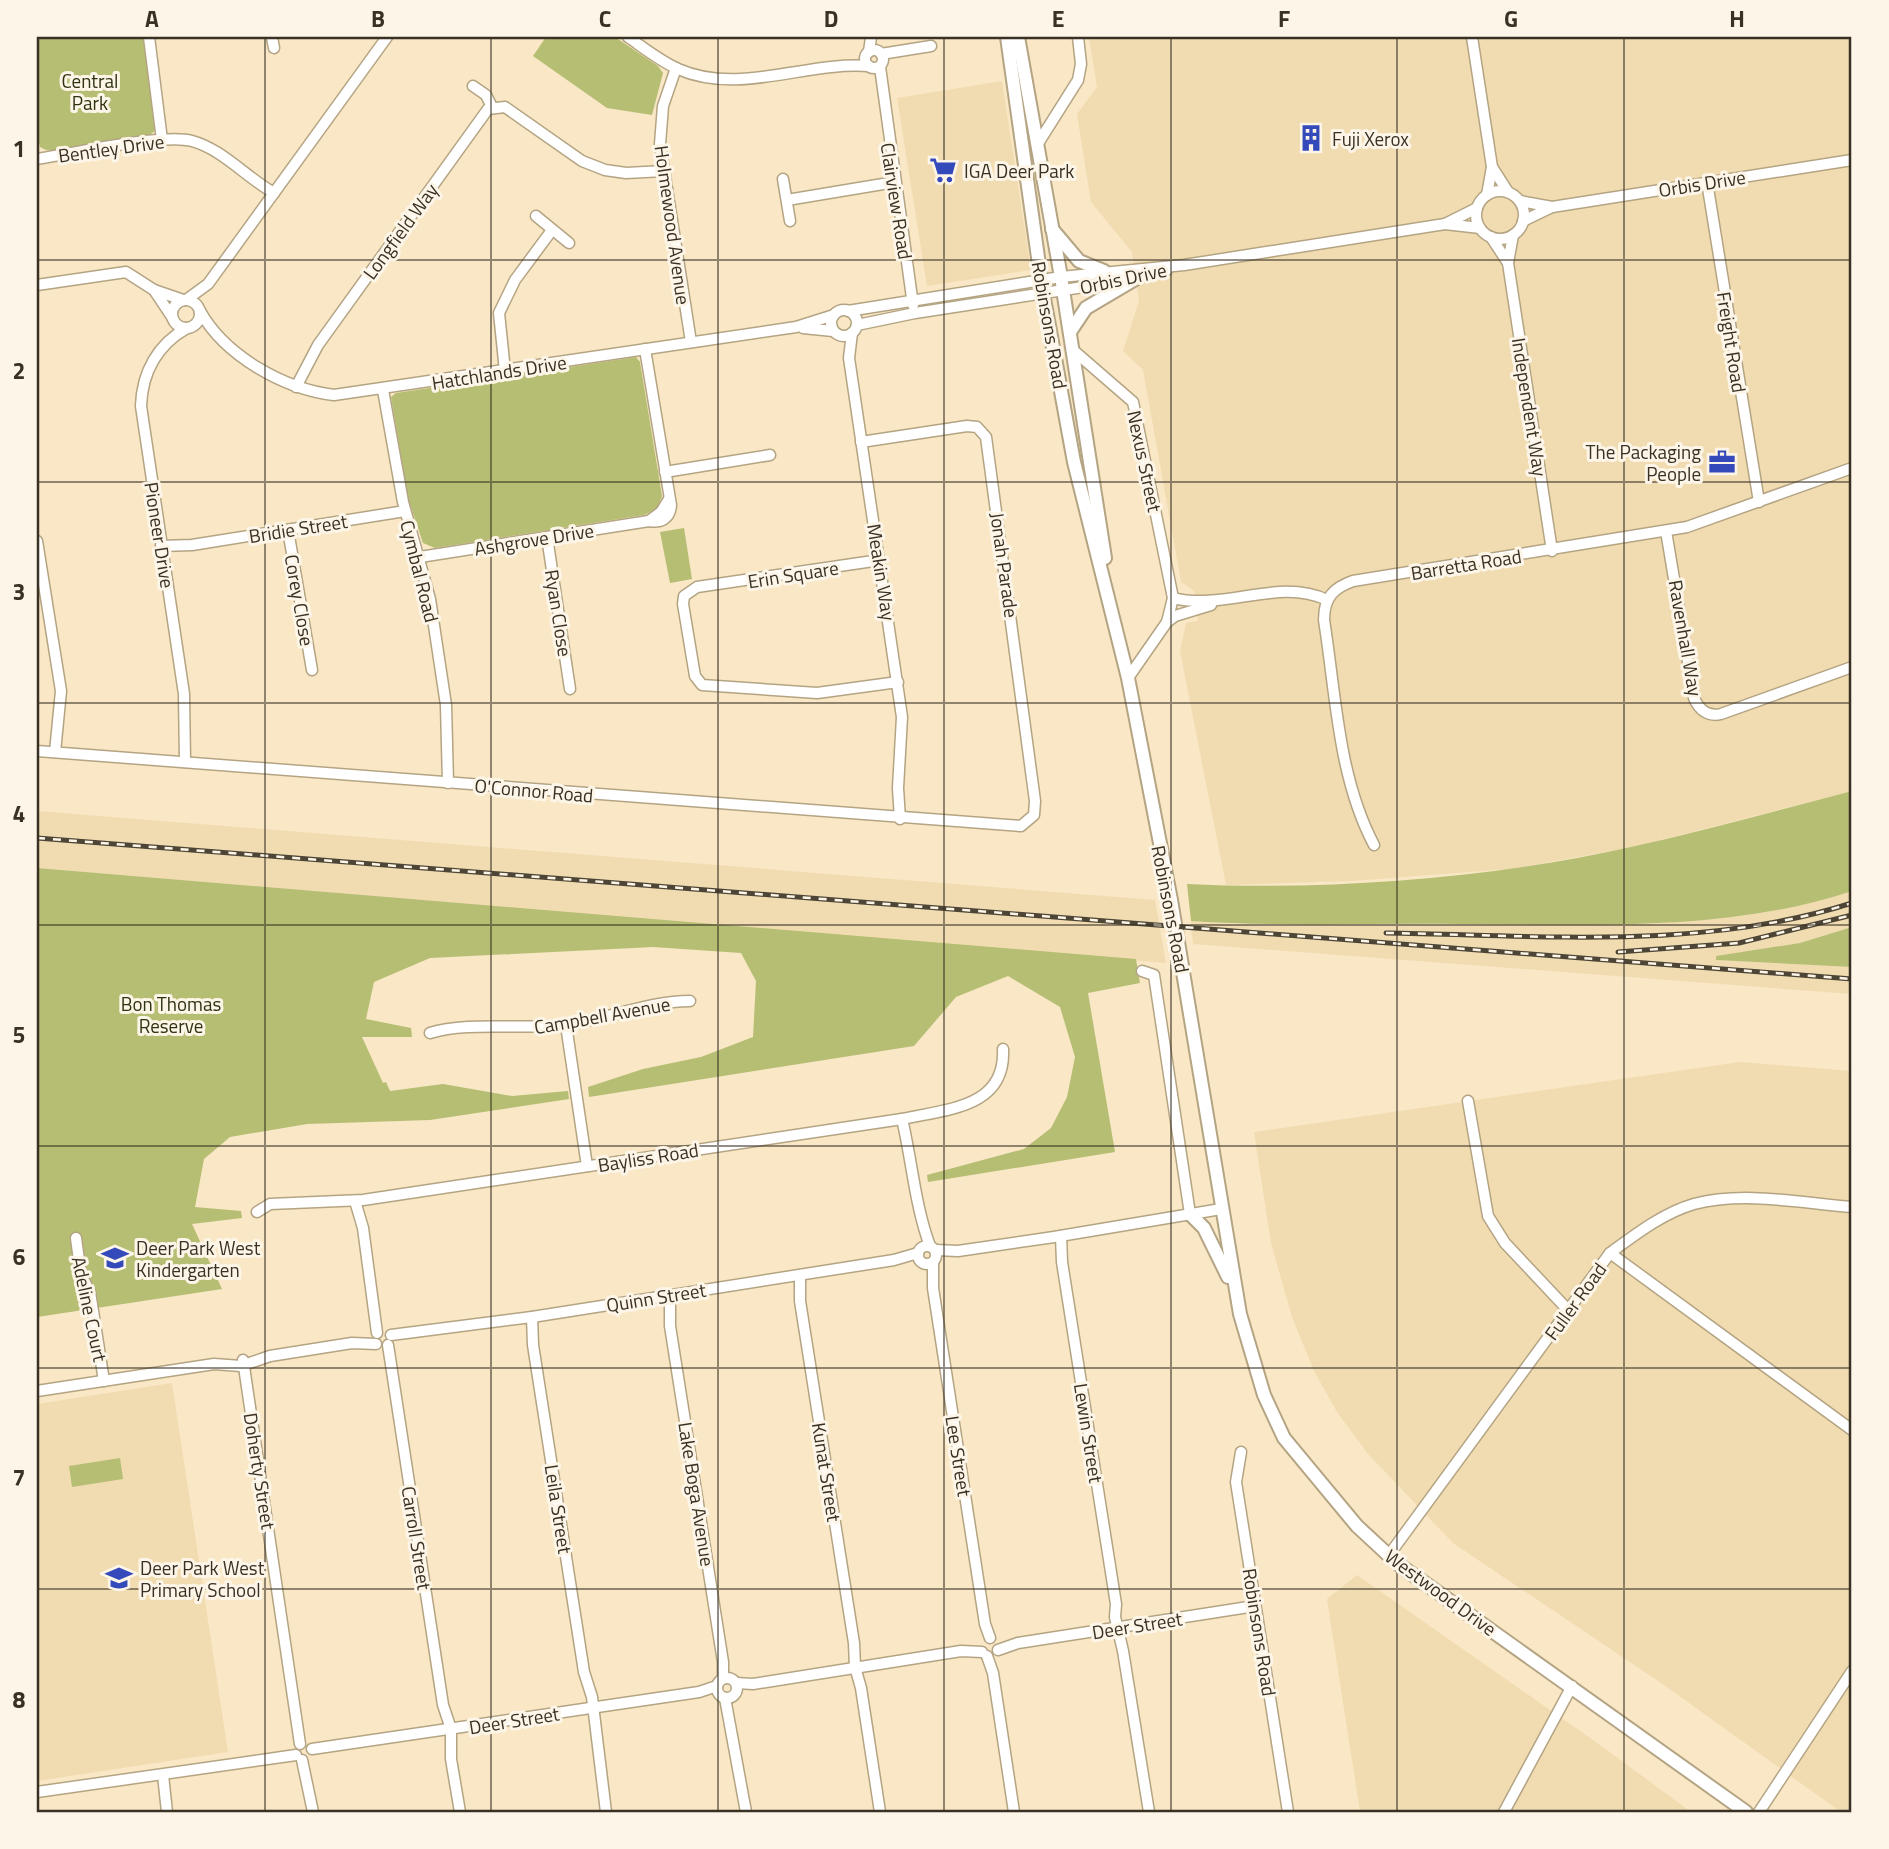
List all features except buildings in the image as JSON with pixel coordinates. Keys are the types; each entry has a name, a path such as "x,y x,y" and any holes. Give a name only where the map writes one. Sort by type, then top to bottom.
{"main road":[{"name":"Robinsons Road","path":"1007,37 1042,287 1074,462 1128,678 1171,900 1221,1209"},
{"name":"Robinsons Road","path":"1018,37 1062,283 1113,610"},
{"path":"1052,229 1079,261 1104,271"},
{"path":"1070,332 1086,308 1135,279"},
{"name":"Westwood Drive","path":"1221,1209 1238,1304 1264,1395 1284,1438 1318,1483 1389,1555 1746,1812"},
{"path":"1189,1214 1211,1240 1238,1304"}],"street":[{"path":"149,37 165,139"},
{"path":"272,37 274,48"},
{"path":"154,290 177,325 189,328 200,320 200,310 208,284 387,37"},
{"path":"628,37 676,68 708,78 744,80 846,65 931,46"},
{"name":"Clairview Road","path":"872,37 915,313"},
{"path":"1037,145 1078,80 1081,64 1077,37"},
{"path":"1472,37 1492,167 1486,195 1477,208 1480,229 1491,237 1513,235 1523,221 1520,201 1508,192 1492,167"},
{"name":"Holmewood Avenue","path":"676,68 663,106 660,127 664,171 691,342"},
{"path":"473,86 486,96 492,107 505,107 582,161 605,170 626,173 664,171"},
{"name":"Longfield Way","path":"300,389 312,358 325,335 485,112 492,107"},
{"name":"Bentley Drive","path":"37,159 165,139 191,141 209,148 272,195"},
{"name":"Orbis Drive","path":"1523,221 1552,207 1852,160"},
{"path":"783,179 790,221"},
{"path":"787,200 895,182"},
{"name":"Freight Road","path":"1707,182 1759,502"},
{"path":"1486,195 1508,192"},
{"name":"Orbis Drive","path":"1520,201 1552,207"},
{"name":"Orbis Drive","path":"1445,224 1477,208"},
{"path":"536,216 569,243"},
{"name":"Orbis Drive","path":"1062,283 1104,271 1184,265 1445,224 1480,229"},
{"path":"505,371 499,313 515,280 552,230"},
{"name":"Independent Way","path":"1513,235 1508,263 1552,551"},
{"name":"Independent Way","path":"1491,237 1508,263"},
{"name":"Orbis Drive","path":"1062,283 1135,279 1184,265"},
{"path":"37,285 126,272 154,290 193,301 200,310"},
{"path":"1042,287 848,311 834,315 831,323 835,333 915,313 1062,283"},
{"path":"173,318 176,304 208,284"},
{"name":"Hatchlands Drive","path":"200,310 217,336"},
{"path":"848,311 856,318 855,329"},
{"name":"Hatchlands Drive","path":"189,328 217,336 272,376 300,389 344,395 796,327 834,315"},
{"name":"Pioneer Drive","path":"173,318 165,342 146,374 141,406 184,694 181,762"},
{"name":"Hatchlands Drive","path":"796,327 835,333"},
{"name":"Pioneer Drive","path":"165,342 189,328"},
{"name":"Meakin Way","path":"855,329 849,358 902,724 895,818"},
{"name":"Meakin Way","path":"835,333 849,358"},
{"name":"Ashgrove Drive","path":"420,557 649,521 661,512 669,499 645,349"},
{"name":"Nexus Street","path":"1073,350 1133,402 1173,598 1167,622 1128,678"},
{"name":"Cymbal Road","path":"383,390 405,511 420,557 446,705 443,783"},
{"name":"Jonah Parade","path":"861,442 967,426 977,427 984,432 997,504 1030,755 1035,801 1034,815 1030,821"},
{"path":"665,472 770,455"},
{"name":"Barretta Road","path":"1327,600 1341,586 1353,581 1667,531 1759,502 1852,468"},
{"name":"Bridie Street","path":"162,550 405,511"},
{"name":"Corey Close","path":"288,530 312,670"},
{"name":"Ravenhall Way","path":"1667,531 1694,698 1703,711 1708,714 1721,714 1852,667"},
{"name":"Ryan Close","path":"547,537 570,689"},
{"path":"37,541 61,691 55,752"},
{"name":"Erin Square","path":"880,560 706,587 691,598 686,613 695,670 704,679 724,686 817,693 898,682"},
{"path":"1167,622 1175,616 1222,601 1298,590 1327,600 1324,620 1348,775 1355,804 1374,845"},
{"path":"1173,598 1222,601"},
{"name":"O'Connor Road","path":"37,751 1013,827 1030,821"},
{"name":"Robinsons Road","path":"1142,971 1154,975 1189,1214"},
{"name":"Campbell Avenue","path":"430,1033 453,1028 566,1025 661,1003 690,1001"},
{"path":"566,1025 587,1166"},
{"name":"Bayliss Road","path":"257,1212 270,1204 289,1201 359,1201 906,1118 975,1101 989,1093 1000,1080 1003,1049"},
{"path":"1468,1101 1488,1216 1505,1243 1568,1310"},
{"name":"Lee Street","path":"906,1118 1014,1812"},
{"name":"Fuller Road","path":"1389,1555 1610,1253 1648,1225 1694,1204 1732,1199 1852,1207"},
{"name":"Carroll Street","path":"359,1201 376,1309 391,1370 460,1812"},
{"name":"Quinn Street","path":"37,1391 214,1364 243,1364 270,1356 352,1343 1221,1209"},
{"name":"Lewin Street","path":"1058,1236 1149,1812"},
{"name":"Adeline Court","path":"76,1238 81,1275 90,1292 104,1381"},
{"path":"1610,1253 1852,1430"},
{"name":"Kunat Street","path":"796,1276 880,1812"},
{"name":"Lake Boga Avenue","path":"665,1296 746,1812"},
{"name":"Leila Street","path":"529,1317 606,1812"},
{"name":"Doherty Street","path":"243,1364 313,1812"},
{"name":"Robinsons Road","path":"1241,1452 1236,1467 1236,1482 1288,1812"},
{"name":"Deer Street","path":"37,1793 1255,1606"},
{"path":"1759,1812 1852,1671"},
{"path":"1504,1812 1572,1686"},
{"path":"161,1775 166,1808"}],"shaded area":[{"path":"1089,37 1852,37 1852,791 1629,848 1510,869 1352,881 1226,885 1180,651 1186,623 1198,621 1194,591 1181,582 1143,370 1123,351 1139,301 1132,252 1091,202 1077,114 1097,87"},
{"path":"1002,81 1031,270 927,286 897,98"},
{"path":"37,811 1155,900 1166,963 37,868"},
{"path":"1852,891 1852,927 1800,943 1717,956 1717,960 1852,967 1852,994 1193,944 1191,927 1191,921 1263,926 1652,924 1748,915"},
{"path":"1740,1062 1852,1071 1852,1812 1841,1812 1664,1685 1453,1543 1368,1454 1337,1412 1314,1371 1292,1317 1271,1243 1254,1132"},
{"name":"Deer Park West Primary School","path":"172,1383 228,1752 37,1781 37,1404"},
{"path":"1357,1575 1691,1812 1360,1812 1327,1599"}],"green space":[{"name":"Central Park","path":"37,37 143,37 156,130 147,137 59,150 40,147 37,134"},
{"path":"546,37 615,37 658,66 663,73 652,115 607,108 533,56"},
{"path":"636,357 640,362 662,496 657,509 644,515 435,548 423,543 408,498 391,397 396,393"},
{"path":"684,528 692,579 670,583 660,532"},
{"path":"1852,791 1852,891 1755,914 1706,920 1607,925 1191,921 1187,884 1353,884 1524,867 1659,841"},
{"name":"Bon Thomas Reserve","path":"37,868 1136,959 1140,983 1088,993 1115,1152 928,1182 927,1175 1024,1149 1051,1128 1067,1097 1075,1057 1060,1007 1008,976 956,997 914,1046 589,1097 588,1087 643,1069 701,1057 753,1037 756,981 741,953 653,947 430,958 374,982 366,1019 411,1028 412,1037 362,1037 383,1083 386,1082 390,1091 443,1084 512,1096 568,1091 569,1099 430,1120 307,1124 230,1137 204,1159 195,1207 241,1211 242,1218 192,1224 222,1289 37,1317"},
{"path":"1852,927 1852,967 1716,960 1716,956 1800,943"},
{"path":"120,1458 123,1479 72,1487 69,1466"}],"railway":[{"path":"37,838 1852,979"},
{"path":"1386,933 1562,937 1680,934 1795,918 1852,903"},
{"path":"1618,952 1739,943 1852,915"}],"place":[{"name":"Fuji Xerox","path":"1311,138"},
{"name":"IGA Deer Park","path":"943,170"},
{"name":"The Packaging People","path":"1722,462"},
{"name":"Deer Park West Kindergarten","path":"115,1258"},
{"name":"Deer Park West Primary School","path":"119,1578"}]}
